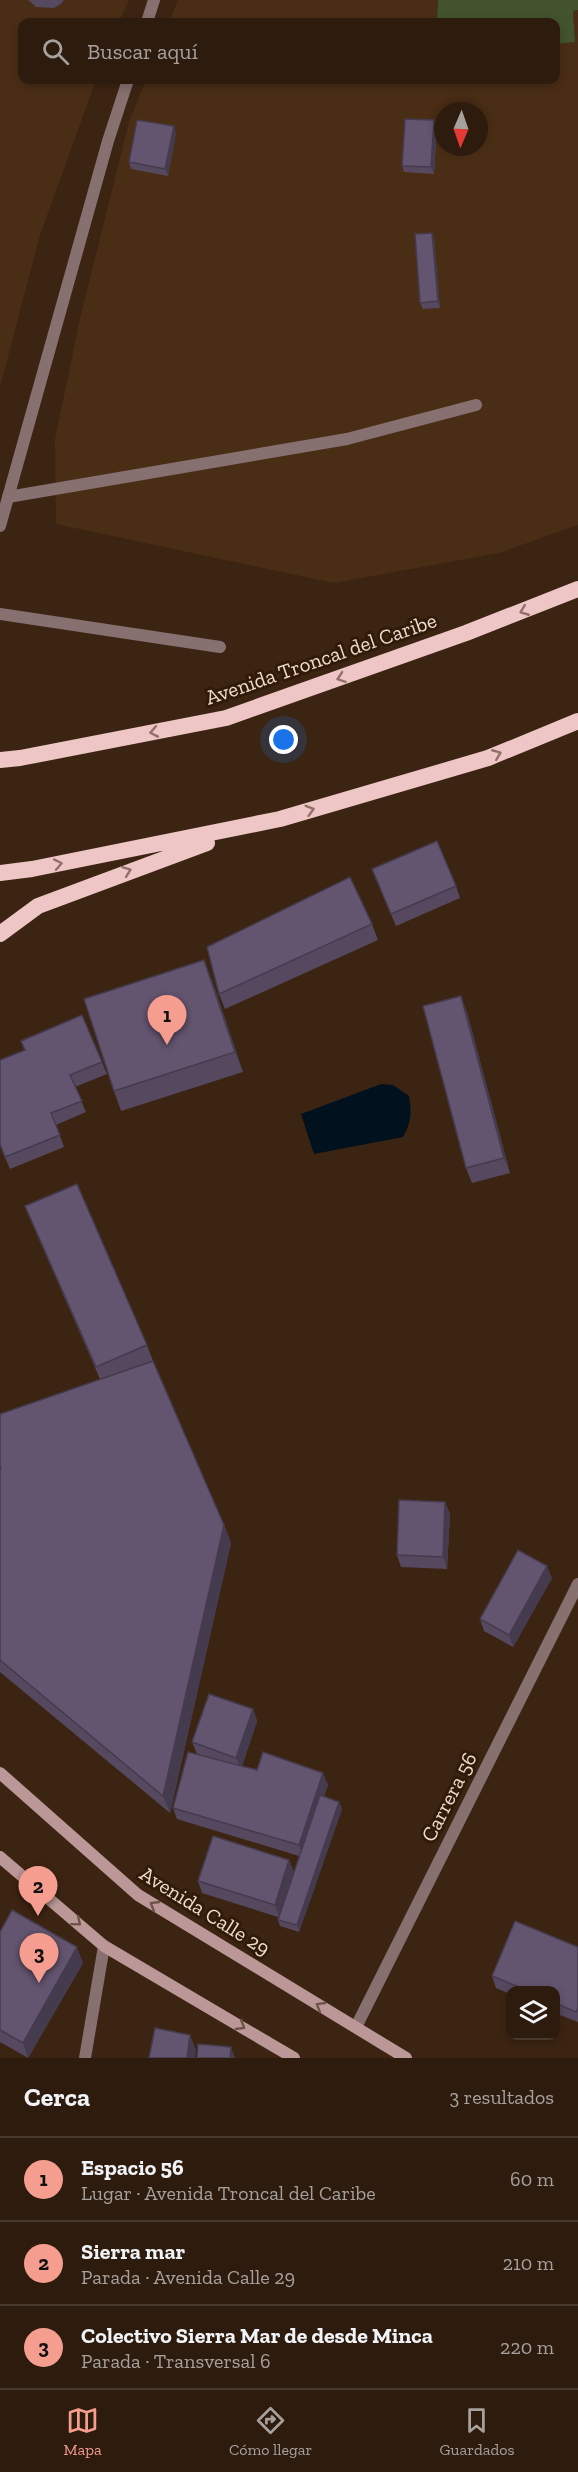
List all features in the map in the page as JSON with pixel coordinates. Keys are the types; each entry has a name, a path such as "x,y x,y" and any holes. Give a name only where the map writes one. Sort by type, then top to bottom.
{"highway":[{"name":"Avenida Troncal del Caribe","path":"0,759 20,758 226,718 466,633 578,589"},
{"path":"0,934 38,906 163,857 280,819 488,758 578,721"},
{"path":"0,873 32,869 280,819"}],"main road":[{"name":"Avenida Calle 29","path":"0,1773 138,1895 406,2058"},
{"path":"0,1857 104,1946 294,2058"}],"street":[{"path":"148,18 154,0"},
{"path":"0,526 108,141 127,84"},
{"path":"8,497 347,439 476,405"},
{"path":"0,614 220,647"},
{"name":"Carrera 56","path":"356,2027 578,1584"},
{"path":"85,2058 104,1946"}],"shaded area":[{"path":"0,0 129,0 121,18 18,18 18,84 95,84 40,235 0,387"},
{"path":"178,0 438,0 437,18 171,18"},
{"path":"578,10 578,525 499,553 334,583 56,524 55,439 80,319 129,122 144,84 560,84 560,44 575,42 573,11"}],"green space":[{"path":"438,0 578,0 578,10 573,11 575,42 560,44 560,18 437,18"}],"water":[{"path":"381,1084 393,1085 409,1096 410,1117 403,1137 314,1154 301,1114"}],"building":[{"path":"405,119 434,120 431,167 402,166"},
{"path":"137,120 174,126 165,169 129,162"},
{"path":"432,233 438,301 420,303 415,234"},
{"path":"437,841 456,886 391,914 372,869"},
{"path":"350,877 372,924 219,994 207,947"},
{"path":"204,960 235,1052 114,1091 84,999"},
{"path":"461,996 504,1158 466,1168 423,1006"},
{"path":"82,1015 102,1062 70,1075 82,1101 51,1113 60,1135 5,1157 0,1144 0,1060 25,1050 21,1041"},
{"path":"77,1184 147,1345 96,1367 25,1206"},
{"path":"153,1361 224,1525 163,1796 0,1660 0,1414"},
{"path":"399,1500 445,1502 443,1557 397,1555"},
{"path":"518,1550 547,1566 509,1635 480,1619"},
{"path":"209,1694 253,1709 236,1758 192,1742"},
{"path":"188,1752 257,1770 263,1752 323,1773 299,1845 173,1808"},
{"path":"320,1795 339,1802 297,1925 278,1920"},
{"path":"213,1836 289,1860 275,1905 198,1881"},
{"path":"12,1910 77,1947 23,2043 0,2030 0,1932"},
{"path":"515,1921 578,1947 578,2008 576,2012 560,2005 560,1986 516,1986 492,1976"},
{"path":"155,2028 190,2035 187,2058 149,2058"},
{"path":"198,2044 231,2047 230,2058 197,2058"}],"place":[{"name":"Espacio 56","path":"167,1045"},
{"name":"Sierra mar","path":"38,1916"},
{"name":"Colectivo Sierra Mar de desde Minca","path":"39,1983"}]}
